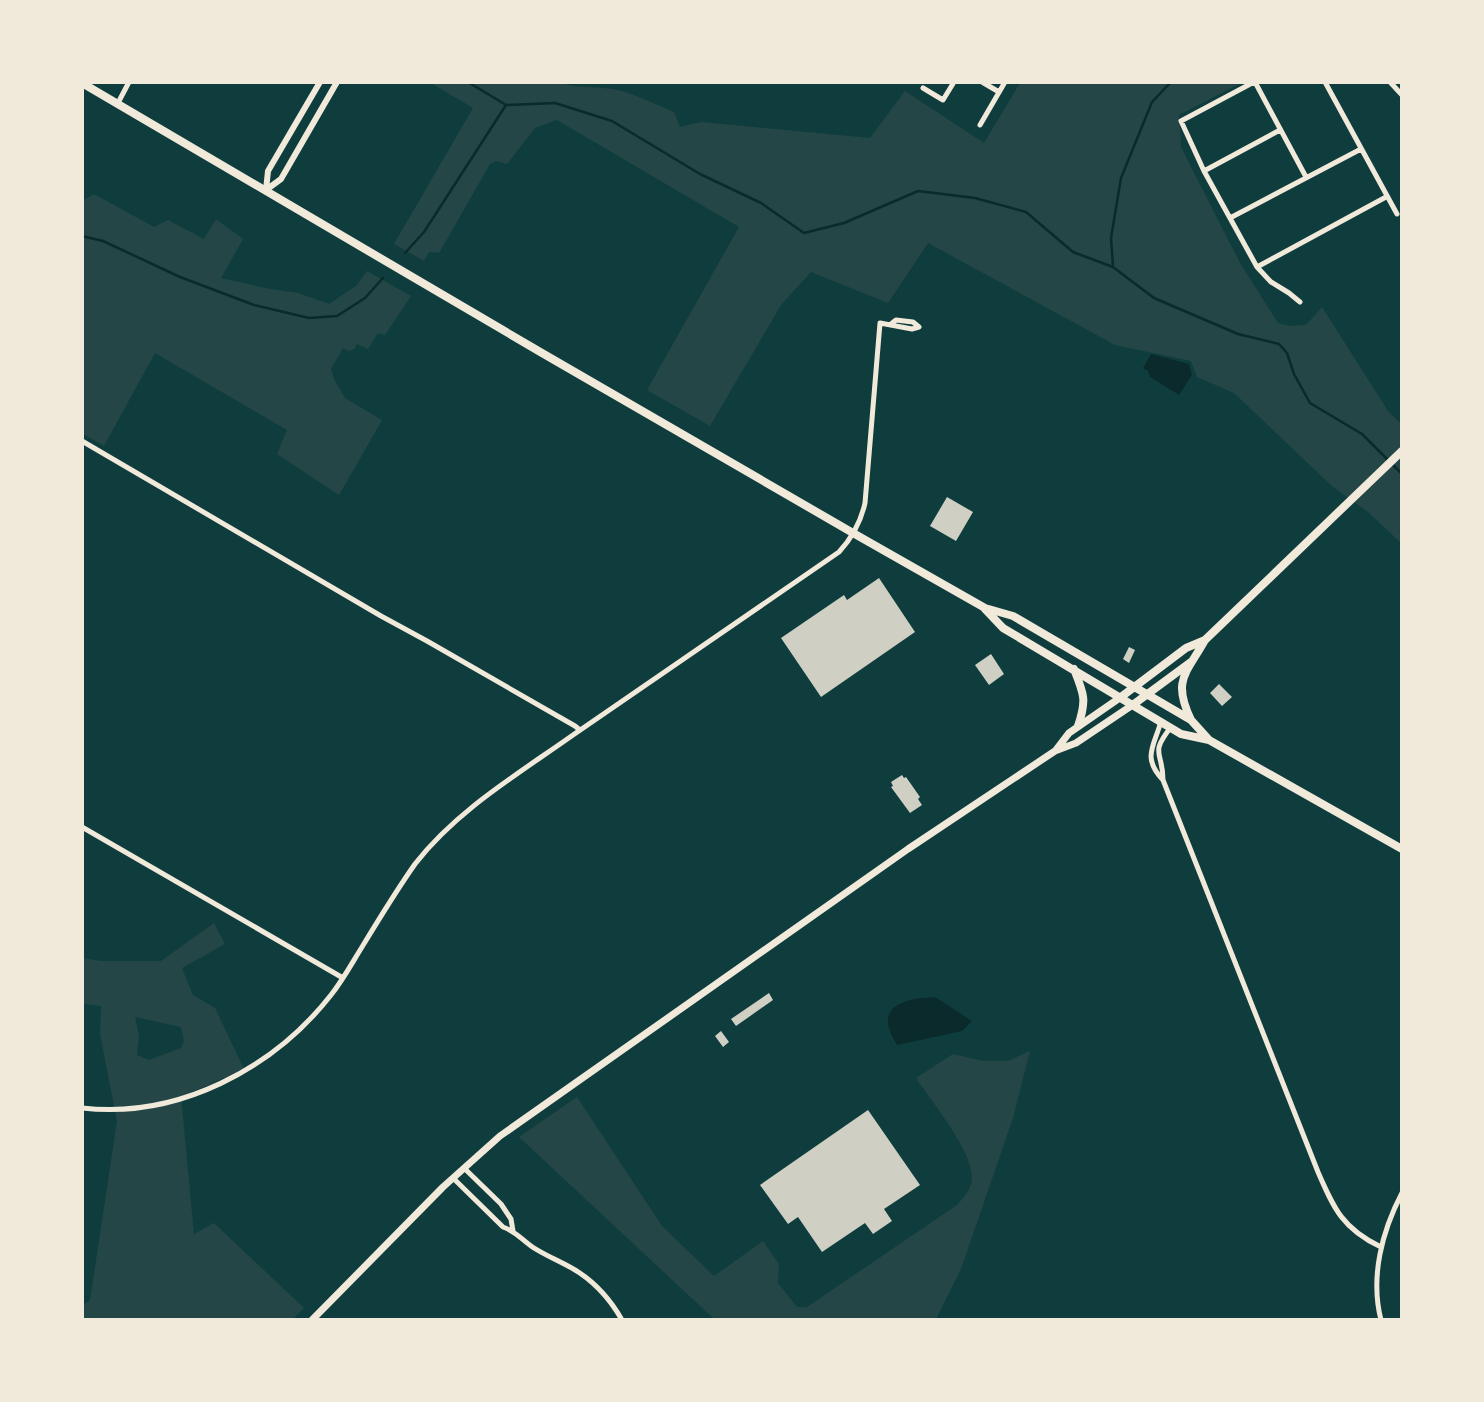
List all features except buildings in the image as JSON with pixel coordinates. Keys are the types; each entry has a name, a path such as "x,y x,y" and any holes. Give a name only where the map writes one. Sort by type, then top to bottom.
{"main road":[{"path":"82,83 853,533 985,608 1013,616 1191,720"},
{"path":"1209,740 1191,720 1183,704 1181,686 1183,678 1205,640 1402,451"},
{"path":"985,608 1003,628 1134,704 1181,734 1209,740 1402,849"},
{"path":"1055,751 1069,733 1078,726 1186,648 1205,640"},
{"path":"312,1320 453,1178 500,1136 908,849 1055,751 1076,743 1194,660"},
{"path":"1074,669 1084,699 1084,710 1078,726"}],"street":[{"path":"118,103 129,82"},
{"path":"266,190 268,171 320,82"},
{"path":"266,190 281,179 336,82"},
{"path":"923,88 944,100 954,82"},
{"path":"982,82 999,92"},
{"path":"980,125 1004,82"},
{"path":"1300,302 1289,292 1271,282 1257,267 1204,170 1181,121 1255,82 1306,178"},
{"path":"1325,82 1386,197 1397,214"},
{"path":"1390,82 1402,95"},
{"path":"1204,170 1280,130"},
{"path":"1230,218 1361,149"},
{"path":"1257,267 1386,197"},
{"path":"82,1108 126,1109 178,1100 230,1079 253,1066 291,1037 322,1006 343,978 398,887 428,847 458,819 482,799 580,730 839,552 862,517 865,503 880,323 891,324"},
{"path":"82,441 580,730"},
{"path":"1161,721 1150,752 1156,772 1163,780"},
{"path":"1172,727 1162,739 1158,748 1163,780 1324,1186 1332,1203 1348,1226 1367,1240 1381,1247"},
{"path":"82,828 343,978"},
{"path":"464,1168 501,1204 511,1219 513,1231"},
{"path":"453,1178 503,1227 513,1231 534,1248 595,1284 610,1301 622,1320"},
{"path":"1381,1320 1377,1286 1381,1247 1402,1193"}],"shaded area":[{"path":"559,82 613,89 636,96 674,112 680,127 701,122 870,138 905,91 984,143 1020,83 1241,83 1179,115 1181,147 1240,263 1278,323 1290,326 1306,325 1322,307 1388,411 1401,424 1401,543 1368,512 1333,487 1234,393 1197,377 1191,361 1115,345 928,243 888,303 811,272 781,305 710,426 647,390 739,227 557,120 535,128 507,164 496,161 490,164 439,253 429,252 424,261 394,244 473,108 431,83"},
{"path":"94,194 154,227 168,220 204,239 216,219 243,239 221,278 298,293 329,304 356,286 367,271 411,296 385,335 378,333 368,349 357,344 354,349 349,351 343,348 331,369 334,379 345,398 382,420 339,495 277,454 287,430 155,353 104,446 83,434 82,201"},
{"path":"1151,354 1189,364 1192,375 1179,395 1150,377 1148,371 1143,368"},
{"path":"214,923 225,944 182,968 193,995 215,1008 244,1069 181,1096 194,1234 214,1223 304,1308 293,1319 83,1319 83,1305 90,1300 117,1121 100,1034 101,1006 83,1004 82,958 101,961 161,961","holes":["135,1017 181,1027 184,1041 181,1048 149,1060 137,1055 139,1035"]},
{"path":"935,997 972,1021 962,1031 897,1045 888,1026 889,1015 892,1009 905,1002"},
{"path":"1030,1051 1013,1118 961,1269 936,1319 714,1319 519,1137 577,1097 662,1226 714,1276 763,1241 779,1264 778,1283 797,1307 807,1307 957,1205 971,1186 971,1168 959,1141 916,1078 953,1054 983,1061 1008,1061"}],"waterway":[{"path":"468,82 506,105"},
{"path":"1113,266 1111,238 1121,178 1152,102 1171,82"},
{"path":"405,253 424,232 506,105 555,103 612,121 700,174 761,203 804,233 844,223 918,191 975,198 1026,212 1073,252 1113,267 1154,298 1238,334 1279,344 1287,353 1294,374 1310,403 1362,434 1402,474"},
{"path":"82,236 103,241 180,277 254,305 309,318 337,316 365,298 383,278"}]}
